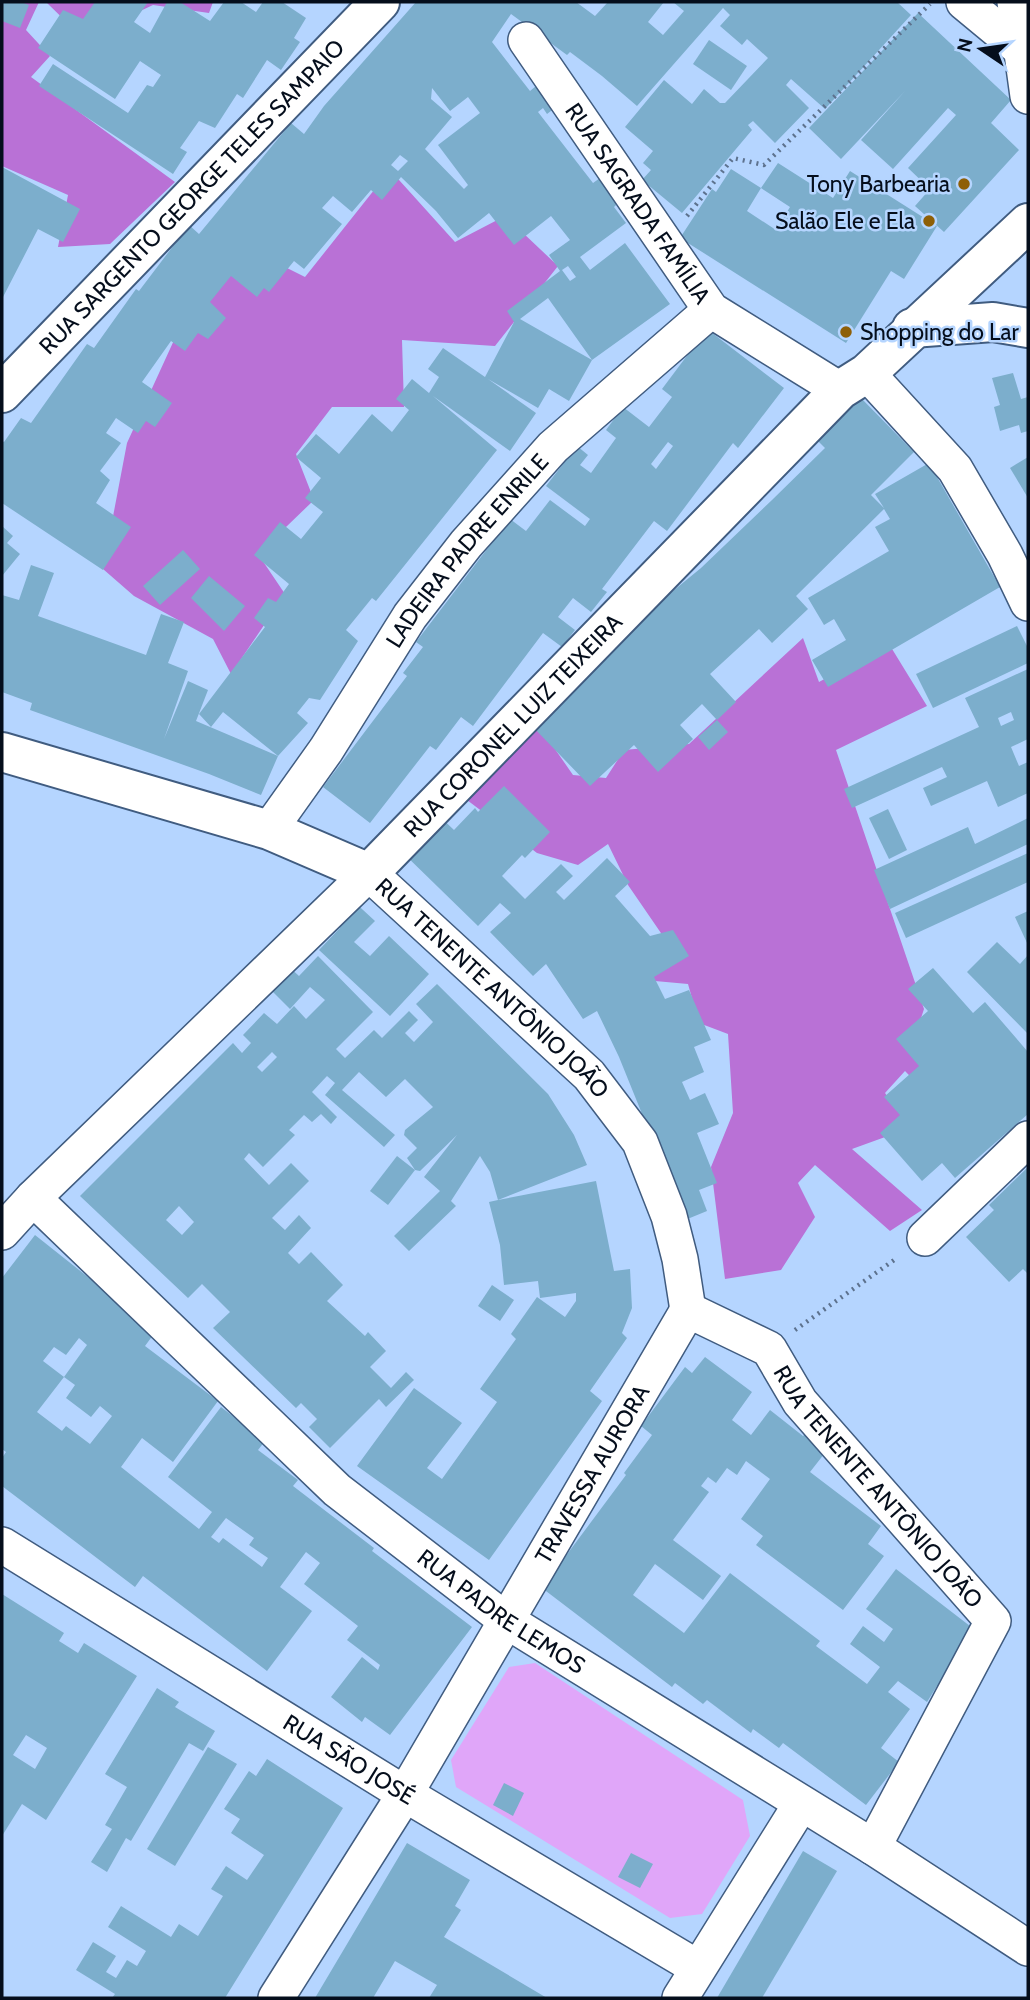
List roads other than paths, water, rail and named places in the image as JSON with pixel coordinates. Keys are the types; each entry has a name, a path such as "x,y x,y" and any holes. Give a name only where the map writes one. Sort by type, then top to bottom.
{"main road":[{"name":"RUA SARGENTO GEORGE TELES SAMPAIO","path":"4,386 380,2"},
{"name":"RUA CORONEL LUIZ TEIXEIRA","path":"369,873 853,381 1028,223"},
{"path":"912,328 993,322 1028,328"},
{"name":"RUA TENENTE ANTÔNIO JOÃO","path":"2,752 269,830 369,873"}],"street":[{"path":"964,2 1023,50"},
{"path":"1014,2 1028,96"},
{"name":"RUA SAGRADA FAMÍLIA","path":"526,40 711,310 853,381 956,469 1005,555 1028,603"},
{"name":"LADEIRA PADRE ENRILE","path":"269,830 326,750 410,616 466,544 553,447 711,310"},
{"name":"RUA CORONEL LUIZ TEIXEIRA","path":"2,1232 33,1198 369,873"},
{"name":"RUA TENENTE ANTÔNIO JOÃO","path":"369,873 589,1075 640,1142 669,1216 680,1259 688,1310 769,1349 800,1402 992,1621 873,1847"},
{"path":"925,1238 1028,1139"},
{"name":"RUA PADRE LEMOS","path":"33,1198 337,1490 507,1622 873,1847 1028,1948"},
{"name":"TRAVESSA AURORA","path":"276,1998 405,1794 688,1310"},
{"name":"RUA SÃO JOSÉ","path":"2,1545 405,1794 698,1968"},
{"path":"680,1998 802,1804"}],"place":[{"name":"Tony Barbearia","path":"964,184"},
{"name":"Salão Ele e Ela","path":"929,221"},
{"name":"Shopping do Lar","path":"846,332"}]}
